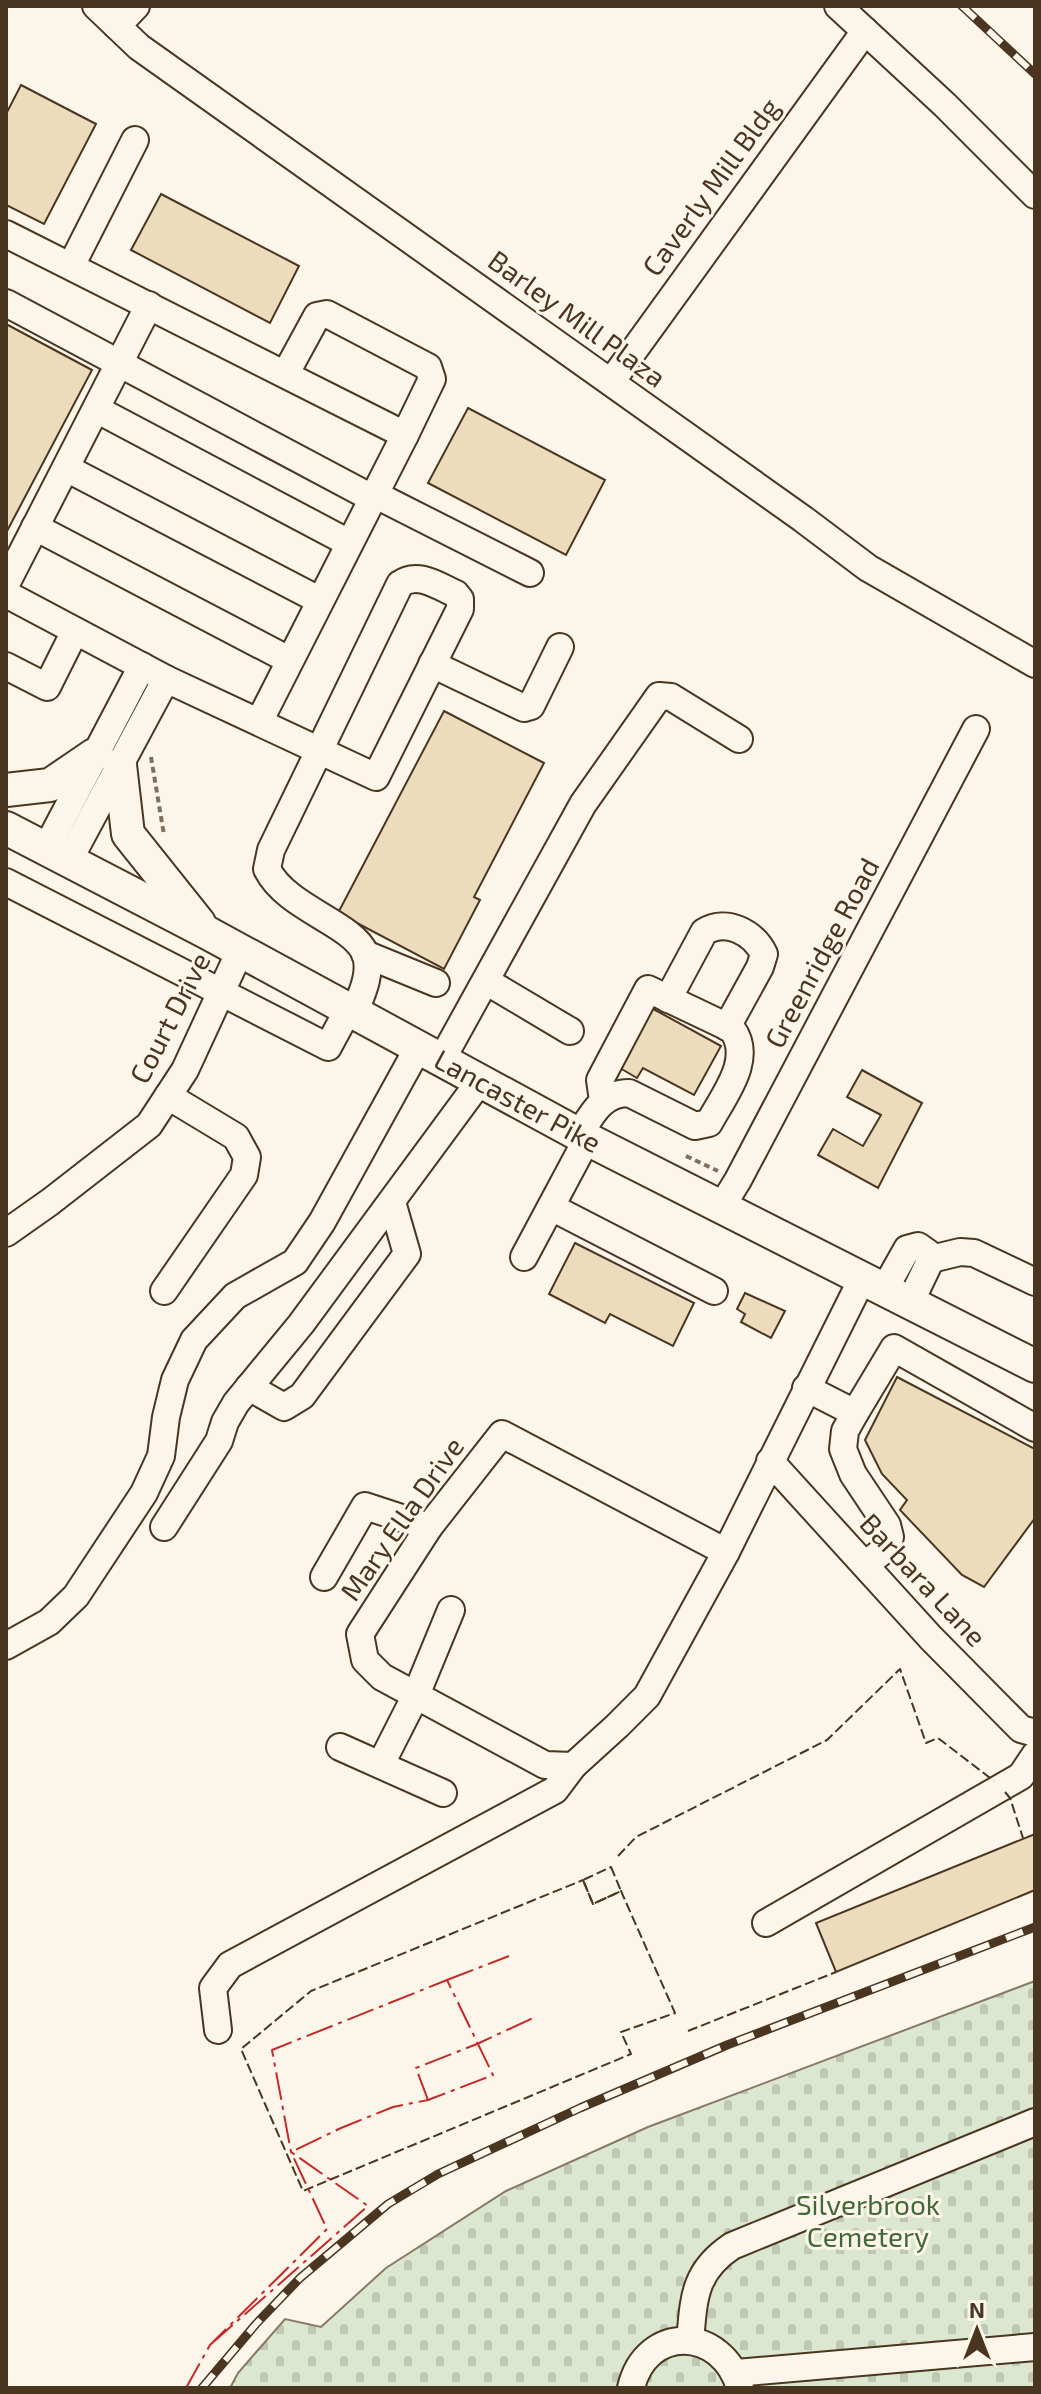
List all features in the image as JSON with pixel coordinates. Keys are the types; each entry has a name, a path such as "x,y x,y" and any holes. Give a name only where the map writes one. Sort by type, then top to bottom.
{"main road":[{"path":"6,790 50,785 107,760 128,834 206,932"},
{"name":"Lancaster Pike","path":"6,828 206,932 583,1137 730,1193 885,1291 1035,1366"}],"street":[{"name":"Barley Mill Plaza","path":"96,6 139,47 868,568 1035,664"},
{"path":"117,26 136,6"},
{"path":"838,6 1035,195"},
{"name":"Caverly Mill Bldg","path":"611,382 865,31"},
{"path":"71,266 135,140"},
{"path":"6,234 405,435"},
{"path":"6,303 373,496 530,573"},
{"path":"6,584 149,305"},
{"path":"259,722 432,379 428,367 327,314 317,316 286,373"},
{"path":"96,409 349,543"},
{"path":"66,468 319,600"},
{"path":"35,527 289,660"},
{"path":"6,594 166,679 259,722 319,750 376,777 460,609 460,599 456,594 419,578 410,578 400,584 319,750 271,850 267,869 273,882 296,901 355,939 365,954 367,970 364,988 328,1047 6,882"},
{"path":"6,666 47,687 75,631"},
{"path":"432,664 524,708 531,706 560,647"},
{"path":"57,854 107,760 142,666"},
{"path":"107,760 166,679"},
{"path":"6,1646 49,1622 76,1596 144,1493 161,1456 175,1380 194,1340 235,1296 295,1262 430,1054 486,981 583,804 659,696 671,697 739,739"},
{"name":"Greenridge Road","path":"730,1193 976,729"},
{"path":"668,999 704,932 715,925 730,926 759,944 764,954 727,1027"},
{"name":"Court Drive","path":"6,1233 149,1125 185,1070 240,951"},
{"path":"365,954 436,983"},
{"path":"486,981 570,1031"},
{"path":"524,1257 551,1207 594,1110 617,1093 629,1093 695,1126 709,1123 742,1055 740,1039 727,1027 648,989 600,1080 603,1101"},
{"path":"164,1527 219,1441 236,1403 301,1324 480,1081"},
{"path":"164,1291 244,1175 247,1157 236,1137 168,1096"},
{"path":"249,1387 284,1407 302,1396 407,1254 392,1202"},
{"path":"551,1207 714,1291"},
{"path":"218,2030 213,1988 230,1965 555,1790 573,1766 647,1696 726,1552 806,1388 885,1291 907,1249 918,1246 931,1259 960,1252 974,1253 1035,1282"},
{"path":"865,1565 884,1550 890,1537 887,1525 853,1474 843,1449 845,1431 894,1348 1035,1428"},
{"path":"806,1388 855,1413"},
{"name":"Mary Ella Drive","path":"573,1766 545,1765 382,1677 365,1660 360,1634 429,1527 502,1434 726,1552"},
{"name":"Barbara Lane","path":"770,1461 931,1638 1021,1729 1035,1733"},
{"path":"324,1577 365,1506 429,1527"},
{"path":"381,1764 416,1695 451,1610"},
{"path":"340,1747 443,1793"},
{"path":"766,1923 1021,1776 1033,1764"},
{"path":"690,2341 694,2301 702,2274 710,2263 732,2246 1035,2122"},
{"path":"631,2388 639,2365 649,2354 672,2342 690,2341 718,2351 738,2381 1035,2347"}],"path":[{"path":"150,752 165,849"},
{"path":"683,1155 730,1193"}],"green space":[{"name":"Silverbrook Cemetery","path":"1035,1981 1035,2388 230,2388 238,2373 285,2319 321,2327 386,2268 506,2191 648,2127"}],"building":[{"path":"21,85 96,124 44,224 6,205 6,114"},
{"path":"161,194 299,266 270,323 131,250"},
{"path":"6,324 92,370 6,533"},
{"path":"468,408 605,480 566,555 428,483"},
{"path":"444,711 544,763 474,897 480,900 444,969 338,913"},
{"path":"646,1005 721,1046 694,1095 643,1068 637,1078 613,1064"},
{"path":"862,1070 922,1103 878,1188 818,1155 833,1129 863,1146 881,1115 847,1097"},
{"path":"575,1243 694,1303 673,1346 610,1314 605,1323 549,1294"},
{"path":"745,1293 785,1311 771,1338 741,1322 745,1314 737,1309"},
{"path":"897,1377 1035,1449 1035,1518 984,1587 962,1575 900,1510 907,1500 882,1474 865,1440"},
{"path":"1035,1834 1035,1890 836,1972 816,1923"}],"railway":[{"path":"962,6 1035,74"},
{"path":"202,2388 300,2278 388,2204 438,2174 727,2045 1035,1927"}],"fence":[{"path":"618,1856 636,1837 827,1740 900,1669 926,1743 938,1738 994,1781"},
{"path":"1005,1792 1010,1798 1023,1838"},
{"path":"611,1867 621,1891 593,1904 583,1880 611,1867"},
{"path":"583,1880 593,1904 621,1891 675,2013 621,2032 631,2054 303,2191 241,2049 311,1991 583,1880"},
{"path":"688,2031 836,1972"}],"power":[{"path":"447,1980 509,1956"},
{"path":"186,2388 210,2345 327,2229 291,2152 272,2050 447,1980 493,2075 428,2100 393,2107 291,2152 368,2206 210,2345"},
{"path":"428,2100 416,2068 533,2018"}]}
